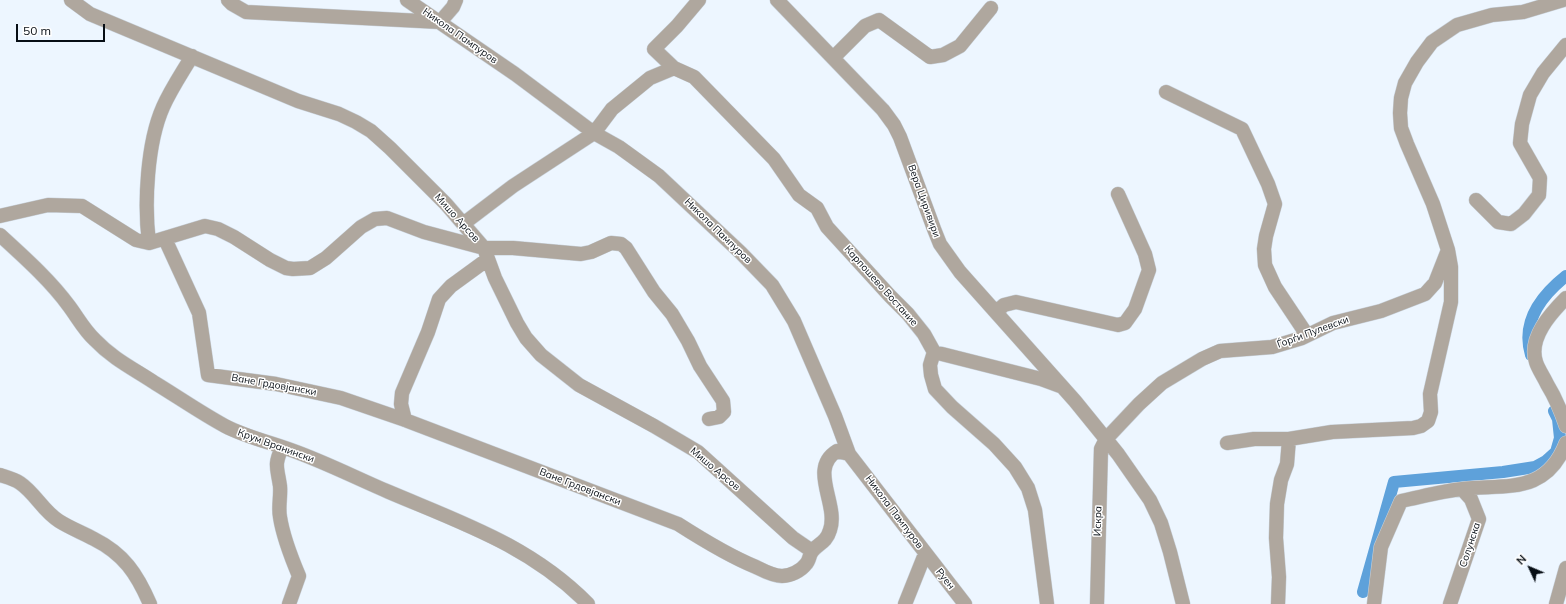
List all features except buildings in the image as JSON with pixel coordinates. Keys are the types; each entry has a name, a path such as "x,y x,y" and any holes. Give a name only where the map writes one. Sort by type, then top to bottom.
{"street":[{"name":"Мишо Арсов","path":"71,0 90,14 298,101 339,114 371,131 390,148 463,224 486,254 495,278 517,323 526,338 541,355 578,385 654,426 698,452 793,538 812,551"},
{"path":"228,0 246,12 440,22 453,7 456,0"},
{"name":"Никола Пампуров","path":"407,0 594,133 619,148 659,176 741,253 772,285 794,321 835,416 849,454 925,554"},
{"name":"Карпошево Востание","path":"699,0 677,26 654,49 674,68 694,77 774,158 799,195 817,208 827,226 908,314 924,334 934,352"},
{"name":"Вера Циривири","path":"777,0 883,110 894,125 900,137 940,244 960,272 1106,438 1150,500 1161,523 1183,604"},
{"path":"1227,443 1254,438 1289,439 1332,432 1412,428 1421,426 1428,421 1431,412 1430,394 1450,302 1451,267 1448,250 1433,204 1401,128 1401,98 1405,83 1417,62 1432,42 1457,25 1492,15 1523,12 1563,0"},
{"path":"833,58 865,26 879,20 930,57 943,55 960,46 991,8"},
{"path":"1476,200 1498,222 1511,224 1524,214 1540,195 1540,178 1520,143 1522,124 1530,95 1543,73 1566,45"},
{"path":"149,243 146,222 146,204 154,132 163,106 192,56"},
{"path":"463,224 514,186 594,133 612,108 631,92 650,78 674,68"},
{"path":"1166,92 1242,129 1268,184 1275,204 1266,236 1264,249 1265,265 1275,287 1307,335"},
{"path":"996,312 1004,305 1016,302 1118,325 1125,323 1135,309 1149,270 1145,254 1118,194"},
{"path":"0,216 48,205 82,206 136,240 149,243 205,226 218,229 234,236 254,250 286,268 310,268 326,258 361,227 375,219 387,218 486,254"},
{"name":"Крум Вранински","path":"0,235 55,289 70,306 83,327 113,357 224,425 238,432 282,447 468,524 508,544 558,577 575,590 588,604"},
{"name":"Ване Грдовјански","path":"165,239 199,313 208,375 276,384 341,398 405,420 678,524 715,548 767,572 782,576 797,572 807,564 812,551 826,540 830,530 832,518 831,505 824,481 826,461 830,455 837,451 849,454"},
{"path":"405,420 401,404 402,393 428,332 439,299 486,254 513,248 581,254 591,252 611,243 621,244 626,248 654,292 672,314 688,340 700,366 723,401 724,412 719,416 709,419"},
{"name":"Ѓорѓи Пулевски","path":"1106,438 1162,383 1202,359 1220,351 1272,347 1307,335 1333,323 1381,311 1425,294 1435,283 1448,250"},
{"path":"1566,298 1548,317 1535,347 1536,361 1559,406 1566,426"},
{"path":"1047,604 1035,510 1028,488 1015,467 994,444 952,408 935,389 930,365 934,352 1041,379 1062,387"},
{"name":"Искра","path":"1096,604 1101,449 1106,438"},
{"path":"1278,604 1280,576 1276,538 1277,504 1281,480 1287,464 1289,439"},
{"path":"1374,604 1381,547 1401,501 1462,489 1505,488 1535,480 1551,468 1562,454 1566,444"},
{"path":"282,447 276,461 280,487 280,516 289,552 299,576 289,604"},
{"path":"0,475 18,482 28,490 44,509 58,521 96,539 124,559 139,580 150,604"},
{"name":"Солунска","path":"1450,604 1479,519 1471,499 1462,489"},
{"path":"905,604 925,554"},
{"name":"Руен","path":"925,554 965,604"},
{"path":"1556,604 1566,568"}],"waterway":[{"path":"1531,355 1529,343 1531,321 1542,301 1557,283 1566,276"},
{"path":"1363,592 1394,482 1503,472 1535,467 1546,461 1556,452 1560,438 1558,419 1554,411"}]}
